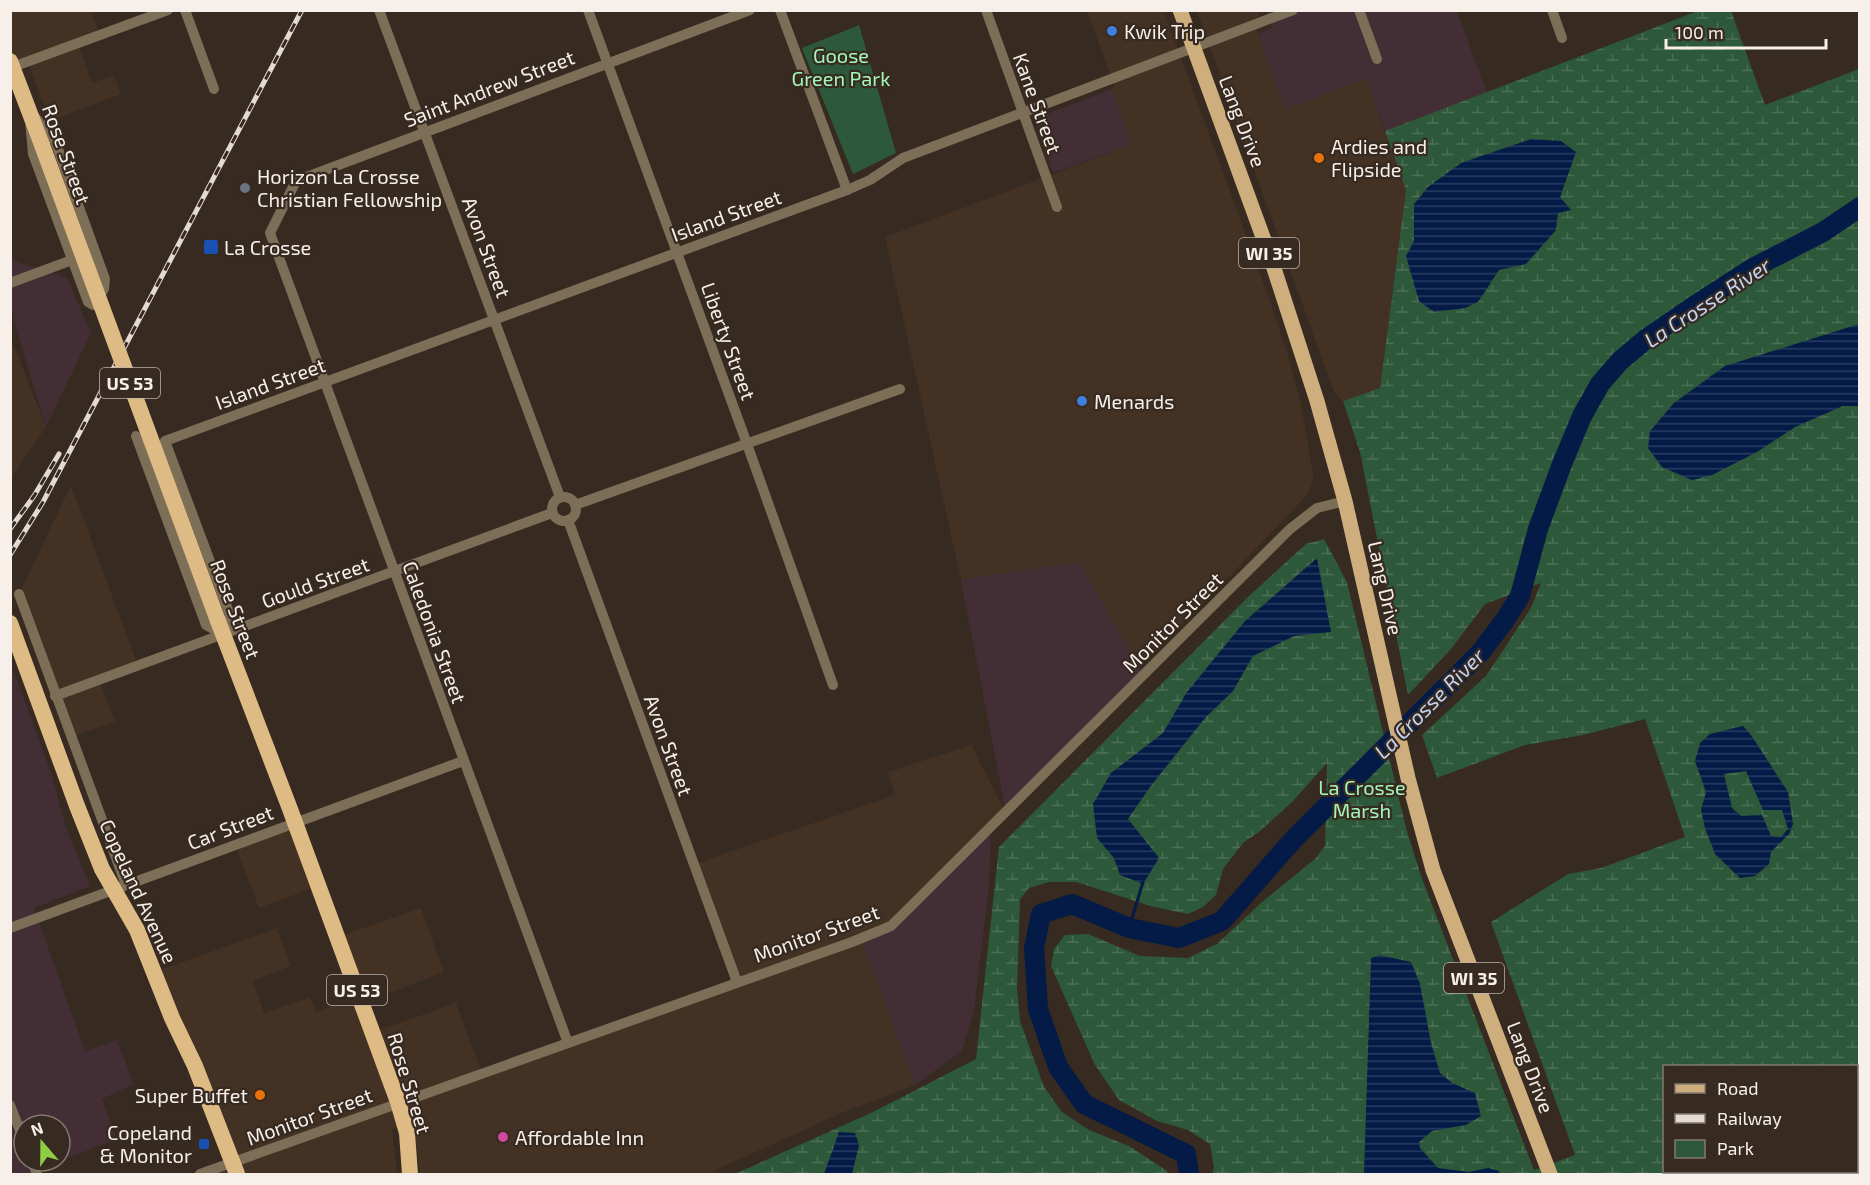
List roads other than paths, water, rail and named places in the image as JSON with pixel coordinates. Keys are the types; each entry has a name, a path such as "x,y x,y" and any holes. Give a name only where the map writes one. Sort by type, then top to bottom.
{"highway":[{"name":"Rose Street","path":"11,65 398,1102 407,1133 410,1174"},
{"name":"Copeland Avenue","path":"10,623 102,869 120,888 172,1018 195,1066 235,1169"}],"main road":[{"name":"Lang Drive","path":"1180,10 1271,259 1317,401 1345,501 1408,778 1433,870 1550,1174"}],"street":[{"path":"11,65 168,10"},
{"path":"185,10 214,89"},
{"name":"Avon Street","path":"379,10 560,497"},
{"name":"Liberty Street","path":"588,10 833,685"},
{"name":"Saint Andrew Street","path":"270,233 296,181 750,10"},
{"path":"780,10 847,190"},
{"name":"Kane Street","path":"986,10 1057,207"},
{"name":"Island Street","path":"221,628 230,615 165,441 847,190 870,180 903,158 1293,10"},
{"path":"1359,10 1377,59"},
{"path":"1552,10 1562,38"},
{"path":"29,110 55,141 105,279 104,289 93,305 87,302 33,154 29,110"},
{"name":"Caledonia Street","path":"270,233 568,1043"},
{"path":"10,283 72,260"},
{"path":"575,505 900,389"},
{"path":"136,436 206,625 221,628"},
{"path":"560,497 568,497 575,505 575,513 568,520 558,519 552,513 554,502 560,497"},
{"name":"Monitor Street","path":"200,1174 235,1169 398,1102 882,930 898,920 1290,529 1317,508 1345,501"},
{"name":"Gould Street","path":"55,696 221,628 394,572 552,513"},
{"name":"Avon Street","path":"568,520 737,982"},
{"path":"19,594 120,888"},
{"name":"Car Street","path":"10,928 463,760"}],"water":[{"path":"1531,139 1561,141 1576,152 1560,197 1571,210 1558,213 1556,230 1526,264 1499,270 1478,302 1465,308 1434,312 1419,301 1406,256 1414,241 1414,204 1428,187 1461,163"},
{"path":"1859,324 1859,406 1843,406 1795,427 1757,452 1712,475 1692,480 1662,467 1648,448 1650,431 1674,403 1725,366"},
{"path":"1317,558 1331,632 1294,636 1253,656 1233,691 1205,718 1150,787 1128,819 1159,858 1143,884 1120,875 1114,858 1097,838 1093,804 1111,773 1163,733 1187,692 1245,621"},
{"path":"1743,726 1788,792 1793,824 1789,834 1771,852 1769,864 1755,876 1740,878 1715,854 1705,828 1701,810 1706,792 1695,761 1700,743 1710,734","holes":["1746,771 1763,810 1782,810 1788,829 1781,837 1771,836 1762,815 1741,816 1732,808 1724,774"]},
{"path":"1379,955 1411,962 1420,984 1431,1043 1440,1073 1452,1083 1475,1093 1481,1116 1466,1125 1432,1131 1419,1142 1420,1148 1438,1168 1469,1172 1488,1168 1499,1171 1500,1174 1364,1174 1371,958"},
{"path":"839,1132 855,1133 859,1145 852,1174 824,1174"}],"waterway":[{"name":"La Crosse River","path":"1189,1174 1186,1154 1084,1104 1058,1067 1038,1009 1034,948 1041,914 1072,904 1129,928 1179,938 1222,921 1292,841 1480,653 1505,620 1520,596 1538,529 1582,416 1600,384 1620,361 1646,339 1753,268 1823,232 1860,207"},
{"path":"1129,928 1143,882"}],"railway":[{"path":"10,555 43,502 302,10"},
{"path":"10,529 34,496 59,454"}],"place":[{"name":"Kwik Trip","path":"1112,31"},
{"name":"Ardies and Flipside","path":"1319,158"},
{"name":"Horizon La Crosse Christian Fellowship","path":"245,188"},
{"name":"La Crosse","path":"211,247"},
{"name":"Menards","path":"1082,401"},
{"name":"Super Buffet","path":"260,1095"},
{"name":"Affordable Inn","path":"503,1137"},
{"name":"Copeland & Monitor","path":"204,1144"}],"park label":[{"name":"Goose Green Park","path":"841,66"},
{"name":"La Crosse Marsh","path":"1362,798"}]}
